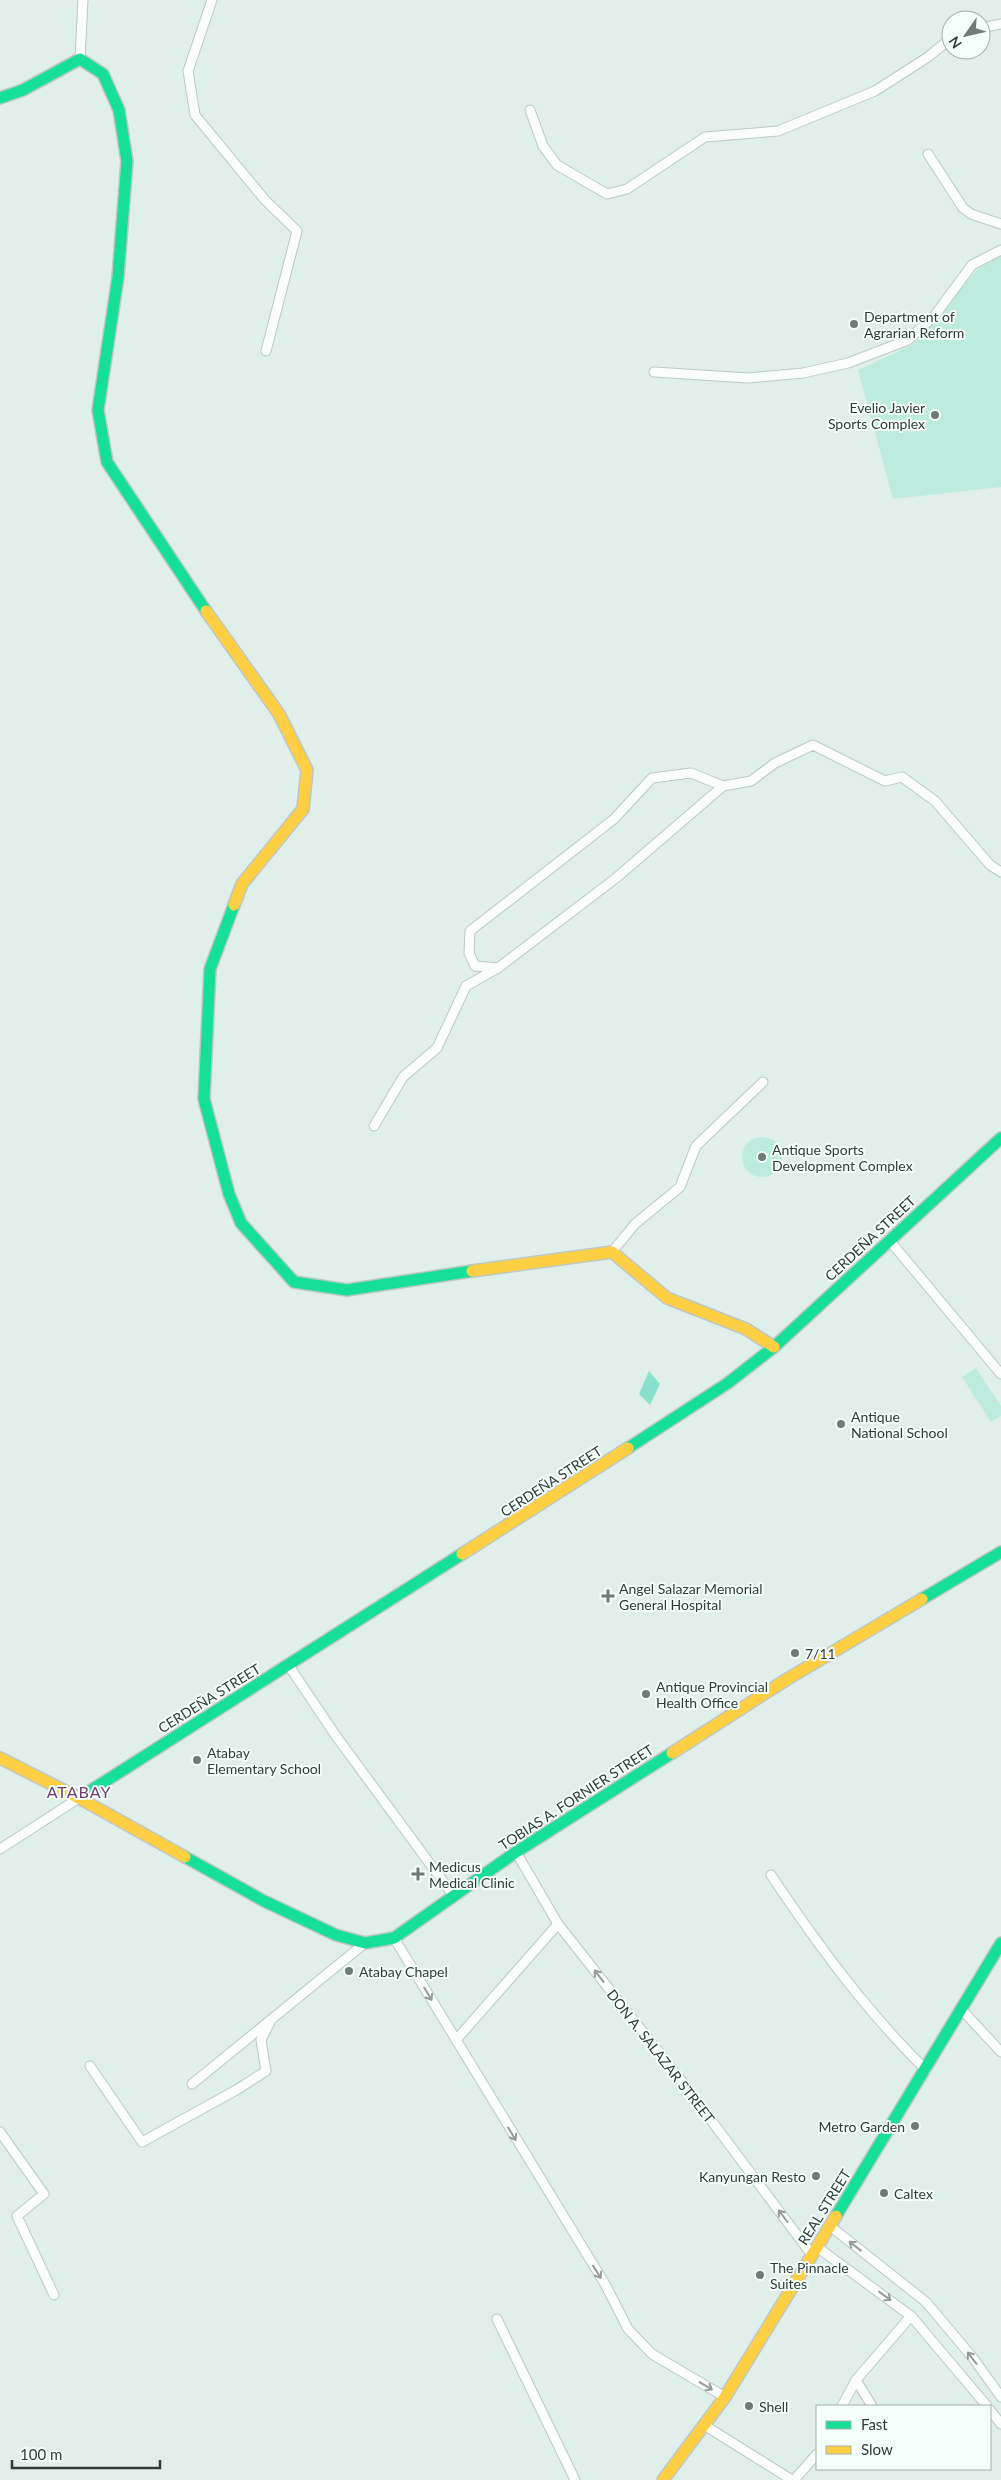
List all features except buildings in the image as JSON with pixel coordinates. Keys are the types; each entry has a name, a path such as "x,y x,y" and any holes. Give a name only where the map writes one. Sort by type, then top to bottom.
{"main road":[{"path":"0,98 23,90 80,59 103,74 119,110 127,161 118,277 98,410 107,462 174,566 279,714 307,770 302,808 242,884 210,969 204,1099 229,1194 241,1223 294,1282 347,1290 612,1252 667,1298 746,1330 774,1347"},
{"name":"CERDEÑA STREET","path":"79,1798 289,1666 720,1388 774,1347 1001,1138"},
{"name":"TOBIAS A. FORNIER STREET","path":"0,1758 79,1798 264,1902 336,1935 365,1943 380,1942 394,1938 516,1852 788,1678 1001,1552"},
{"name":"REAL STREET","path":"663,2480 725,2397 926,2070 1001,1943"}],"street":[{"path":"80,59 84,0"},
{"path":"212,0 188,71 196,114 265,200 297,231 266,351"},
{"path":"530,110 543,146 557,165 607,194 628,189 705,137 778,131 875,91 941,46"},
{"path":"928,154 963,208 970,214 1001,224"},
{"path":"654,372 748,378 803,373 848,363 908,340 935,316 972,265 1001,250"},
{"path":"498,968 475,966 469,953 470,931 614,819 652,778 692,773 723,786 751,782 774,763 813,745 885,781 902,777 935,801 990,865 1001,872"},
{"path":"374,1126 403,1077 437,1048 466,986 498,968 616,878 723,786"},
{"path":"612,1252 635,1224 680,1186 696,1146 763,1082"},
{"path":"890,1241 1001,1374"},
{"path":"289,1666 347,1752 454,1895"},
{"path":"0,1849 79,1798"},
{"name":"DON A. SALAZAR STREET","path":"516,1852 558,1924 815,2251 911,2316 985,2405"},
{"path":"771,1875 801,1920 891,2036 926,2070"},
{"path":"456,2040 558,1924"},
{"path":"394,1938 605,2284 628,2329 652,2354 725,2397"},
{"path":"192,2084 365,1943"},
{"path":"962,2010 1001,2052"},
{"path":"90,2066 142,2142 238,2089 266,2071 261,2040 270,2020"},
{"path":"0,2132 44,2194 17,2216 54,2295"},
{"path":"830,2226 926,2302 973,2358 1001,2397"},
{"path":"843,2405 856,2380 911,2316"},
{"path":"497,2319 576,2480"},
{"path":"856,2380 871,2405"},
{"path":"991,2411 1001,2424"},
{"path":"704,2425 793,2480 816,2455"}],"shaded area":[{"name":"Evelio Javier Sports Complex","path":"1001,255 1001,487 893,499 858,370 912,345 978,269"},
{"name":"Antique Sports Development Complex","path":"766,1137 773,1140 779,1146 782,1157 781,1165 773,1174 766,1177 758,1177 751,1174 743,1165 742,1153 745,1146 754,1138"},
{"path":"976,1368 1001,1406 1001,1416 991,1422 962,1377"},
{"path":"649,1371 660,1384 650,1405 639,1394"}],"traffic: fast":[{"path":"0,98 23,90 80,59 103,74 119,110 127,161 118,277 98,410 107,462 206,611"},
{"path":"234,905 210,969 204,1099 229,1194 241,1223 294,1282 347,1290 472,1271"},
{"path":"628,1448 728,1383 774,1347 1001,1138"},
{"path":"922,1599 1001,1552"},
{"path":"79,1798 462,1554"},
{"path":"185,1857 264,1901 336,1935 365,1943 394,1938 516,1852 672,1753"},
{"path":"836,2216 1001,1943"}],"traffic: slow":[{"path":"206,611 279,714 307,770 303,809 242,884 234,905"},
{"path":"472,1271 612,1252 667,1298 746,1329 774,1347"},
{"path":"462,1554 628,1448"},
{"path":"672,1753 789,1678 922,1599"},
{"path":"0,1758 79,1798 185,1857"},
{"path":"663,2480 725,2397 836,2216"}],"place":[{"name":"Department of Agrarian Reform","path":"854,324"},
{"name":"Evelio Javier Sports Complex","path":"935,415"},
{"name":"Antique Sports Development Complex","path":"762,1157"},
{"name":"Antique National School","path":"841,1424"},
{"name":"Angel Salazar Memorial General Hospital","path":"608,1596"},
{"name":"7/11","path":"795,1653"},
{"name":"Antique Provincial Health Office","path":"646,1694"},
{"name":"Atabay Elementary School","path":"197,1760"},
{"name":"Medicus Medical Clinic","path":"418,1874"},
{"name":"Atabay Chapel","path":"349,1971"},
{"name":"Metro Garden","path":"915,2126"},
{"name":"Kanyungan Resto","path":"816,2176"},
{"name":"Caltex","path":"884,2193"},
{"name":"The Pinnacle Suites","path":"760,2275"},
{"name":"Shell","path":"749,2406"}],"district":[{"name":"ATABAY","path":"79,1791"}]}
